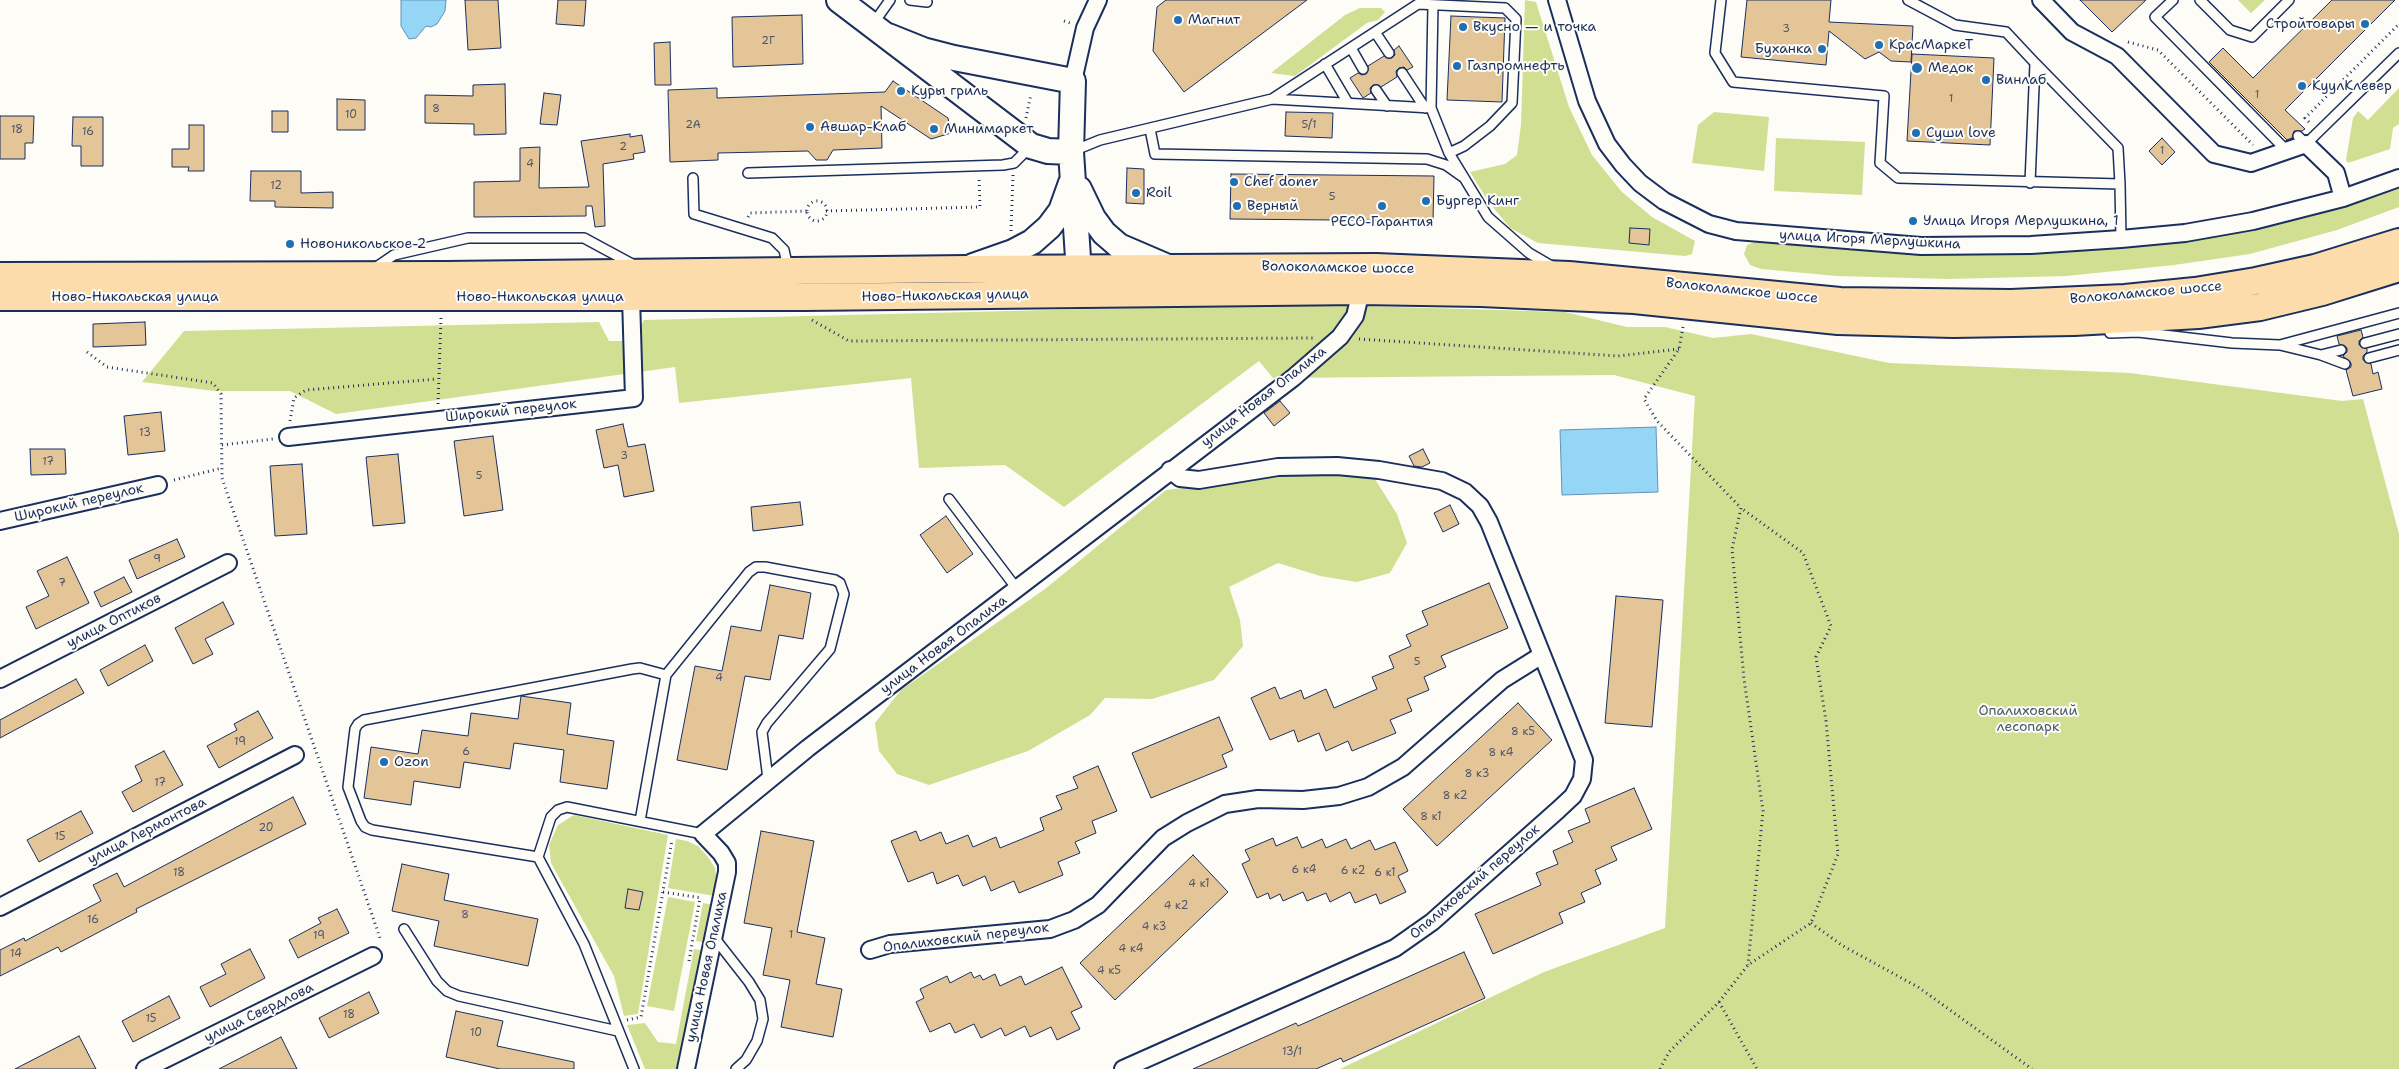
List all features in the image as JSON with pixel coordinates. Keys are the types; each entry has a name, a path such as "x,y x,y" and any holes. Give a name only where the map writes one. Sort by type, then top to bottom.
{"main road":[{"name":"Волоколамское шоссе","path":"1079,268 1376,267 1569,275 1840,301 2020,302 2125,298 2195,292 2315,268 2399,242"},
{"name":"Ново-Никольская улица","path":"0,276 649,274 1079,268"},
{"name":"Волоколамское шоссе","path":"1080,294 1361,291 1481,293 1634,300 1838,320 1953,324 2198,315 2260,307 2322,292 2399,268"},
{"name":"Ново-Никольская улица","path":"0,297 631,297 1080,294"}],"street":[{"path":"839,0 881,30 1031,146 1048,151 1072,163 1093,218 1104,233 1119,246 1171,268"},
{"name":"улица Игоря Мерлушкина","path":"1557,0 1587,101 1607,144 1622,165 1640,183 1664,201 1709,224 1744,231 1921,246 2032,245 2185,233 2253,221 2343,198 2399,178"},
{"path":"2041,0 2072,32 2117,56 2214,154 2251,163 2286,151 2302,140 2336,174 2343,198"},
{"path":"1080,294 1072,163 1073,82 1085,28 1096,1"},
{"path":"881,30 923,50 1073,82"},
{"path":"966,269 1013,252 1032,242 1049,227 1061,211 1072,163"},
{"name":"улица Новая Опалиха","path":"686,1069 714,936 726,862 722,853 703,834 768,779 1170,470 1293,378 1340,337 1355,316 1361,291"},
{"name":"Широкий переулок","path":"288,437 634,398 631,297"},
{"name":"Опалиховский переулок","path":"1123,1069 1395,948 1432,922 1573,796 1582,779 1584,760 1489,522 1480,506 1465,492 1442,481 1379,470 1337,466 1278,468 1199,480 1180,478 1170,470"},
{"name":"Широкий переулок","path":"0,521 158,485"},
{"name":"улица Оптиков","path":"0,679 228,563"},
{"name":"Опалиховский переулок","path":"870,950 890,944 1050,929 1074,920 1098,905 1163,838 1187,823 1225,804 1258,799 1303,800 1339,796 1368,787 1403,767 1502,680 1542,655"},
{"name":"улица Лермонтова","path":"0,907 295,755"},
{"name":"улица Свердлова","path":"145,1069 373,956"}],"lane":[{"path":"881,30 890,0"},
{"path":"910,0 927,2"},
{"path":"1720,0 1715,53 1733,82 1884,96 1880,163 1898,178 2120,184"},
{"path":"1908,0 1955,25 2006,32 2118,148 2121,239"},
{"path":"2173,0 2155,17 2286,151"},
{"path":"2200,0 2230,30 2252,37 2289,0"},
{"path":"1272,98 1418,4 1505,8 1516,19 1512,103 1490,126 1464,146 1449,153"},
{"path":"1428,108 1434,6"},
{"path":"1375,32 1389,53"},
{"path":"1351,48 1363,69"},
{"path":"2302,140 2399,53"},
{"path":"2030,183 2035,63"},
{"path":"1325,64 1348,103"},
{"path":"1402,73 1428,108 1462,177 1488,217 1528,253 1569,275"},
{"path":"1376,90 1387,106"},
{"path":"1072,163 1100,140 1272,98 1428,108"},
{"path":"1150,129 1155,154 1428,158 1446,165 1462,177"},
{"path":"748,173 979,166 1014,163 1031,146"},
{"path":"693,178 694,214 772,238 780,243 788,260 788,271"},
{"path":"364,275 394,255 468,238 584,238 649,274"},
{"path":"2280,346 2399,312"},
{"path":"2039,322 2075,331"},
{"path":"2102,333 2138,332 2232,343 2280,346 2321,355 2345,364"},
{"path":"2365,343 2399,334"},
{"path":"2321,355 2341,350"},
{"path":"2369,358 2399,350"},
{"path":"949,499 1017,589"},
{"path":"640,821 666,675 749,572 756,567 835,580 840,583 844,594 830,649 767,723 762,732 768,779"},
{"path":"538,857 372,830 365,827 348,787 355,729 358,724 364,720 632,669 640,668 666,675"},
{"path":"634,1069 584,944 538,857 551,817 558,810 567,807 703,834"},
{"path":"404,929 437,981 448,991 459,996 616,1027"},
{"path":"714,936 749,982 760,1000 763,1019 757,1041 746,1060 736,1069"}],"path":[{"path":"1025,122 1033,86"},
{"path":"1010,236 1014,163"},
{"path":"826,211 980,207 979,166"},
{"path":"816,201 824,204 826,211 824,218 817,221 810,218 806,212 809,204 816,201"},
{"path":"741,228 750,213 806,212"},
{"path":"1660,1069 1669,1052 1719,1002 1748,964 1811,923 1838,854 1826,721 1816,657 1831,626 1803,553 1741,508 1656,421 1644,399 1680,349 1684,326 1693,307"},
{"path":"438,419 437,380 442,310"},
{"path":"804,316 849,341 1340,337 1618,356 1680,349"},
{"path":"87,352 107,368 213,383 221,394 222,468 225,487 382,942 373,956"},
{"path":"222,445 288,437 294,398 306,390 437,380"},
{"path":"158,485 222,468"},
{"path":"1741,508 1732,549 1744,679 1763,811 1748,964"},
{"path":"616,1027 641,1017 674,828"},
{"path":"663,892 720,901"},
{"path":"688,964 700,898"},
{"path":"1811,923 1843,946 1918,987 2032,1069"},
{"path":"1719,1002 1757,1069"}],"green space":[{"path":"1525,0 1536,2 1569,107 1592,155 1622,192 1652,217 1695,241 1692,254 1685,256 1538,243 1510,228 1488,201 1470,172 1505,164 1517,155 1521,125"},
{"path":"2238,0 2265,0 2251,13"},
{"path":"1360,8 1381,8 1385,12 1378,20 1367,23 1295,76 1271,73 1345,15"},
{"path":"2399,88 2399,124 2393,128 2390,149 2348,163 2346,160 2353,118 2358,111 2368,120"},
{"path":"1714,112 1769,117 1764,171 1692,163 1698,125"},
{"path":"1776,138 1865,142 1862,195 1774,191"},
{"path":"2399,185 2399,207 2337,230 2250,254 2174,265 2066,276 1948,279 1837,276 1761,269 1750,265 1744,254 1747,245 1760,240 1939,254 2037,252 2163,242"},
{"name":"Опалиховский лесопарк","path":"1297,304 1565,312 1627,327 1665,327 1713,338 1751,334 1889,363 2130,373 2342,401 2363,399 2399,534 2399,1069 1340,1069 1544,972 1665,928 1695,396 1614,375 1273,378 1259,361 1064,507 1005,465 919,468 911,378 679,403 675,367 336,414 290,391 214,391 142,382 184,331 599,322 609,341 633,341 644,320"},
{"path":"1281,476 1373,476 1397,514 1407,543 1390,573 1357,582 1320,576 1278,563 1229,587 1240,620 1243,646 1214,680 1152,699 1105,698 1090,715 1028,751 929,785 897,774 879,751 875,723 901,690 1045,589 1166,490"},
{"path":"574,815 668,835 638,1014 624,1016 614,976 551,863 549,845 558,825","holes":["628,889 643,892 639,910 625,908"]},
{"path":"676,839 698,846 708,857 715,868 717,880 715,896 668,888"},
{"path":"668,897 695,902 674,1011 647,1006"},
{"path":"703,903 714,905 707,943 696,941"},
{"path":"694,949 705,951 683,1069 645,1069 627,1025 645,1023 658,1042 676,1044"}],"water":[{"path":"401,0 446,0 445,11 437,24 431,27 426,26 416,38 409,39 401,26"},
{"path":"1656,427 1658,492 1562,495 1560,430"}],"building":[{"path":"465,0 498,0 501,48 468,50"},
{"path":"558,0 586,0 584,26 556,24"},
{"path":"1166,0 1307,0 1184,92 1153,51 1157,7"},
{"path":"1747,0 1831,0 1829,22 1913,26 1911,62 1891,61 1879,52 1865,59 1829,31 1826,65 1741,57"},
{"path":"2080,0 2146,0 2112,32"},
{"path":"2332,0 2395,0 2285,110 2305,129 2294,131 2292,138 2287,140 2209,62 2223,48 2253,78"},
{"path":"802,15 803,64 733,67 732,17"},
{"path":"1451,16 1505,18 1502,102 1447,100"},
{"path":"670,42 671,85 655,85 654,43"},
{"path":"1399,46 1413,67 1407,70 1404,67 1399,68 1396,71 1397,77 1381,87 1373,85 1370,88 1371,93 1363,98 1350,78 1358,73 1366,74 1368,66 1384,56 1392,58 1395,55 1394,50"},
{"path":"1912,54 1994,58 1990,145 1907,141"},
{"path":"893,81 948,118 951,133 931,139 881,106 882,148 833,150 827,160 816,160 808,151 718,153 718,160 670,162 668,90 717,88 717,98 885,92"},
{"path":"505,84 506,134 474,135 474,124 425,123 425,95 473,96 473,85"},
{"path":"544,93 561,95 557,125 540,124"},
{"path":"337,99 365,100 365,130 337,130"},
{"path":"272,111 288,111 288,132 272,132"},
{"path":"1286,112 1333,113 1332,138 1285,136"},
{"path":"0,116 34,116 33,143 25,143 25,159 0,159"},
{"path":"73,117 103,117 103,166 81,166 81,146 72,146"},
{"path":"189,125 204,125 204,171 188,171 189,167 172,167 172,149 189,149"},
{"path":"630,134 630,137 642,135 645,152 633,154 634,159 603,164 605,226 595,227 592,206 586,206 586,216 474,217 474,182 520,181 520,148 540,147 539,188 589,187 581,141"},
{"path":"2162,138 2175,152 2162,165 2149,151"},
{"path":"1127,168 1144,169 1144,204 1126,203"},
{"path":"251,171 301,171 301,193 333,192 333,208 275,207 275,201 250,201"},
{"path":"1231,174 1434,176 1433,221 1230,219"},
{"path":"1630,228 1650,229 1649,245 1629,243"},
{"path":"145,322 146,345 93,347 93,324"},
{"path":"2361,330 2363,337 2359,341 2359,345 2367,349 2363,360 2371,364 2373,374 2378,372 2382,389 2353,396 2346,370 2351,367 2351,363 2343,356 2347,352 2347,348 2339,344 2337,336"},
{"path":"1280,401 1290,413 1274,426 1264,413"},
{"path":"161,412 165,451 128,455 124,416"},
{"path":"623,424 628,447 645,444 654,491 624,497 618,465 604,468 596,430"},
{"path":"493,436 503,510 464,516 454,441"},
{"path":"30,449 65,449 66,474 31,475"},
{"path":"1423,449 1430,463 1422,467 1414,466 1409,456"},
{"path":"398,454 405,523 373,526 366,457"},
{"path":"302,464 307,534 275,536 270,466"},
{"path":"800,502 803,525 753,531 751,507"},
{"path":"1450,505 1459,524 1443,532 1434,513"},
{"path":"946,516 973,554 947,573 920,535"},
{"path":"177,539 185,557 137,579 129,560"},
{"path":"67,557 89,603 36,629 26,607 49,596 37,571"},
{"path":"124,577 132,592 101,607 94,592"},
{"path":"1489,583 1508,628 1441,656 1446,667 1424,677 1429,690 1407,699 1412,711 1390,720 1396,733 1352,751 1348,741 1326,751 1319,733 1298,742 1294,730 1270,740 1251,698 1275,687 1280,699 1301,690 1304,699 1326,689 1334,708 1377,689 1372,677 1394,668 1389,656 1411,646 1406,635 1428,625 1422,611"},
{"path":"770,585 811,593 803,639 779,635 770,680 745,676 727,770 677,760 695,666 722,671 731,626 761,631"},
{"path":"1616,596 1663,600 1652,727 1605,723"},
{"path":"223,602 234,624 205,639 213,654 193,664 175,628"},
{"path":"145,645 153,661 108,686 100,670"},
{"path":"76,679 84,693 0,738 0,720"},
{"path":"521,696 571,703 567,734 614,741 607,789 560,782 564,750 514,743 510,769 464,762 460,788 414,781 411,805 364,798 371,747 418,754 422,730 468,736 471,713 518,719"},
{"path":"1518,703 1552,740 1437,846 1403,809"},
{"path":"258,711 273,738 219,768 207,746 237,730 234,724"},
{"path":"1219,717 1233,750 1222,755 1227,767 1151,798 1132,753"},
{"path":"164,751 183,785 133,812 122,792 142,781 135,766"},
{"path":"1098,766 1117,811 1092,821 1096,833 1075,842 1080,853 1058,862 1063,875 1019,893 1014,881 991,891 985,876 963,886 958,875 937,884 933,872 908,882 891,841 916,831 920,841 941,832 946,844 968,835 973,847 996,837 1000,848 1044,830 1040,818 1062,809 1056,796 1078,788 1073,777"},
{"path":"1634,788 1652,829 1611,847 1617,860 1595,870 1601,884 1581,893 1585,902 1559,913 1563,923 1493,954 1475,914 1541,885 1536,873 1558,864 1553,851 1573,842 1568,831 1590,822 1585,809"},
{"path":"293,797 306,824 136,909 137,912 61,952 58,947 0,976 0,950 24,938 25,941 101,901 93,885 117,873 124,887"},
{"path":"81,811 93,833 39,862 27,840"},
{"path":"761,831 814,841 797,932 825,938 816,984 842,989 833,1037 781,1027 790,980 763,975 772,928 744,923"},
{"path":"1297,837 1302,848 1322,839 1326,848 1346,839 1351,849 1370,840 1375,850 1395,842 1408,871 1398,876 1406,892 1380,904 1376,894 1355,903 1350,892 1330,902 1326,893 1307,901 1303,892 1283,901 1280,894 1270,899 1268,893 1257,898 1242,864 1250,860 1245,850 1273,838 1276,846"},
{"path":"1193,855 1228,892 1115,1000 1080,963"},
{"path":"402,864 449,874 444,900 538,919 528,966 434,946 439,921 392,911"},
{"path":"628,889 643,892 639,910 625,908"},
{"path":"337,909 349,933 298,958 289,940 321,923 318,918"},
{"path":"250,949 265,978 210,1007 200,987 226,974 221,964"},
{"path":"1464,952 1485,998 1343,1062 1341,1058 1316,1069 1193,1069 1296,1023 1298,1026"},
{"path":"1062,967 1082,1007 1071,1012 1080,1029 1057,1040 1051,1027 1030,1037 1025,1026 1005,1036 1001,1028 981,1038 974,1024 955,1033 950,1023 930,1032 916,1002 924,998 920,989 947,976 950,983 971,972 974,978 980,975 983,980 995,974 1000,986 1021,976 1025,985"},
{"path":"369,992 379,1013 329,1038 319,1018"},
{"path":"169,996 180,1018 133,1042 122,1021"},
{"path":"456,1011 503,1021 497,1046 574,1062 574,1069 500,1069 446,1057"},
{"path":"79,1036 96,1069 15,1069"},
{"path":"281,1037 297,1069 219,1069"}],"place":[{"name":"Магнит","path":"1178,20"},
{"name":"Стройтовары","path":"2365,24"},
{"name":"Вкусно — и точка","path":"1463,27"},
{"name":"КрасМаркеТ","path":"1879,45"},
{"name":"Буханка","path":"1822,49"},
{"name":"Газпромнефть","path":"1457,66"},
{"name":"Медок","path":"1917,68"},
{"name":"Винлаб","path":"1986,80"},
{"name":"КуулКлевер","path":"2302,86"},
{"name":"Куры гриль","path":"901,91"},
{"name":"Авшар-Клаб","path":"810,127"},
{"name":"Минимаркет","path":"934,129"},
{"name":"Суши love","path":"1916,133"},
{"name":"Chef doner","path":"1234,182"},
{"name":"Roil","path":"1136,193"},
{"name":"Бургер Кинг","path":"1426,201"},
{"name":"Верный","path":"1237,206"},
{"name":"РЕСО-Гарантия","path":"1382,206"},
{"name":"Улица Игоря Мерлушкина, 1","path":"1913,221"},
{"name":"Новоникольское-2","path":"290,244"},
{"name":"Ozon","path":"384,762"}]}
